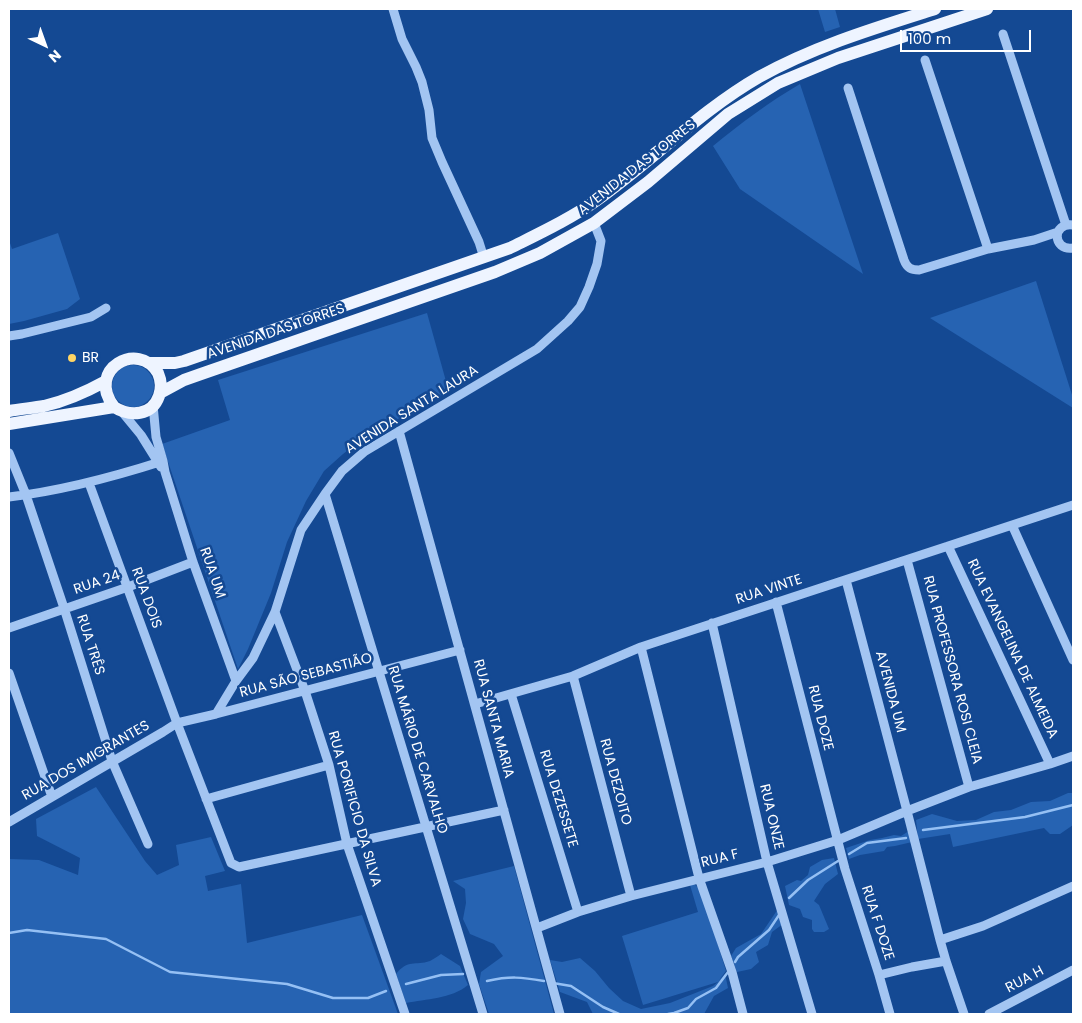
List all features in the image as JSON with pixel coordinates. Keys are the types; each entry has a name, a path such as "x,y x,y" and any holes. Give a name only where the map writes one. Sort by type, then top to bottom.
{"main road":[{"name":"AVENIDA DAS TORRES","path":"9,410 45,406 89,390 106,381 116,364 124,360 134,358 149,363 184,361 510,248 596,201 722,101 758,78 808,52 935,9"},
{"name":"AVENIDA DAS TORRES","path":"153,405 160,394 184,380 496,272 540,253 594,223 648,182 728,114 778,82 838,58 987,9"},
{"path":"149,363 159,377 161,385 160,394"},
{"path":"106,381 109,399 118,409 130,414 139,413 153,405"},
{"path":"9,424 118,409"}],"street":[{"path":"393,9 402,39 422,82 429,110 432,138 479,242 484,258"},
{"path":"848,88 906,266 910,269 919,270 988,249 1034,240 1058,232 1061,228 1070,225 1003,34"},
{"path":"925,60 988,249"},
{"name":"AVENIDA SANTA LAURA","path":"216,714 236,681 253,658 275,612 301,530 342,470 364,452 537,349 568,321 580,306 597,264 601,241 594,223"},
{"path":"1058,232 1060,244"},
{"path":"1034,240 1048,241 1060,244 1065,248 1073,248"},
{"path":"9,336 91,316 106,308"},
{"name":"RUA UM","path":"153,405 161,462 193,562 236,681"},
{"name":"RUA UM","path":"118,409 161,462"},
{"name":"RUA SANTA MARIA","path":"399,431 560,1014"},
{"name":"RUA TRÊS","path":"9,452 26,495 64,608 112,762 148,844"},
{"path":"9,496 26,495 89,483 161,462"},
{"name":"RUA DOIS","path":"89,483 177,723 231,863 239,867 347,844"},
{"name":"RUA MÁRIO DE CARVALHO","path":"324,494 483,1014"},
{"name":"RUA VINTE","path":"475,704 573,676 641,647 1073,505"},
{"path":"1012,525 1073,660"},
{"name":"RUA EVANGELINA DE ALMEIDA","path":"948,546 1050,764"},
{"name":"RUA PROFESSORA ROSI CLEIA","path":"907,560 969,787"},
{"name":"RUA 24","path":"9,628 128,587 193,562"},
{"name":"AVENIDA UM","path":"846,580 940,940 964,1014"},
{"name":"RUA DOZE","path":"776,602 838,840"},
{"name":"RUA PORIFICIO DA SILVA","path":"275,612 305,691 329,765 347,844 405,1014"},
{"name":"RUA ONZE","path":"712,624 767,862 812,1014"},
{"path":"641,647 699,878 732,972 743,1014"},
{"name":"RUA SÃO SEBASTIÃO","path":"216,714 460,650"},
{"path":"9,672 52,797"},
{"name":"RUA DEZOITO","path":"573,676 631,896"},
{"name":"RUA DEZESSETE","path":"511,694 578,912"},
{"path":"177,723 216,714"},
{"name":"RUA DOS IMIGRANTES","path":"9,822 177,723"},
{"name":"RUA F","path":"537,928 578,912 631,896 767,862 838,840 969,787 1073,756"},
{"path":"206,799 329,765"},
{"path":"347,844 504,810"},
{"name":"RUA F DOZE","path":"838,840 845,869 890,1014"},
{"path":"940,940 982,926 1073,886"},
{"path":"879,974 946,961"},
{"name":"RUA H","path":"989,1014 1073,970"}],"shaded area":[{"path":"818,9 835,9 840,27 825,32"},
{"path":"800,84 863,274 740,189 713,146 755,113"},
{"path":"58,233 80,299 67,309 9,324 9,240 12,249"},
{"path":"1036,281 1073,398 1073,408 930,318"},
{"path":"427,313 449,392 365,437 324,471 306,501 287,542 271,593 238,669 162,444 230,420 218,380"},
{"path":"133,365 148,371 154,386 148,401 133,407 118,401 112,386 118,371"},
{"path":"96,787 145,861 157,875 179,865 176,845 211,837 225,871 205,876 208,891 241,884 247,943 362,915 398,1014 9,1014 9,859 39,860 78,875 80,858 37,836 36,819"},
{"path":"1068,793 1073,793 1073,825 1060,834 1050,834 1044,828 953,847 950,834 918,839 916,820 932,814 957,821 976,820 994,812 1011,810 1031,802 1050,801"},
{"path":"909,831 912,842 887,847 884,851 849,859 846,848 870,840 894,835 901,836"},
{"path":"834,858 838,874 825,884 814,901 819,905 829,929 824,932 814,932 812,920 803,917 800,909 789,905 785,886 797,880 801,881 808,875 810,867 822,860"},
{"path":"514,866 554,1014 489,1014 479,984 481,972 503,956 494,944 470,934 463,919 466,903 465,889 453,881"},
{"path":"694,884 701,890 726,971 719,980 725,974 728,988 714,996 704,1014 593,1014 587,1002 560,992 550,960 562,962 580,958 623,1001 641,1009 670,1003 713,986 718,982 643,1005 622,936 698,912 690,885"},
{"path":"778,909 783,924 772,932 768,945 756,952 759,962 751,969 737,972 731,956 736,948 761,934"},
{"path":"441,954 460,966 468,985 446,996 406,1003 396,974 404,966 430,961"}],"waterway":[{"path":"923,830 1025,817 1073,805"},
{"path":"849,854 867,843 906,838"},
{"path":"789,898 808,880 838,861"},
{"path":"735,962 738,957 769,930 779,915"},
{"path":"9,933 27,930 106,939 170,972 287,984 333,998 368,998 386,991"},
{"path":"668,1014 688,1008 696,999 716,988 728,972"},
{"path":"406,984 441,975 463,974"},
{"path":"487,981 502,978 544,981"},
{"path":"553,983 571,986 603,1007 619,1014"}],"place":[{"name":"BR","path":"72,358"}]}
